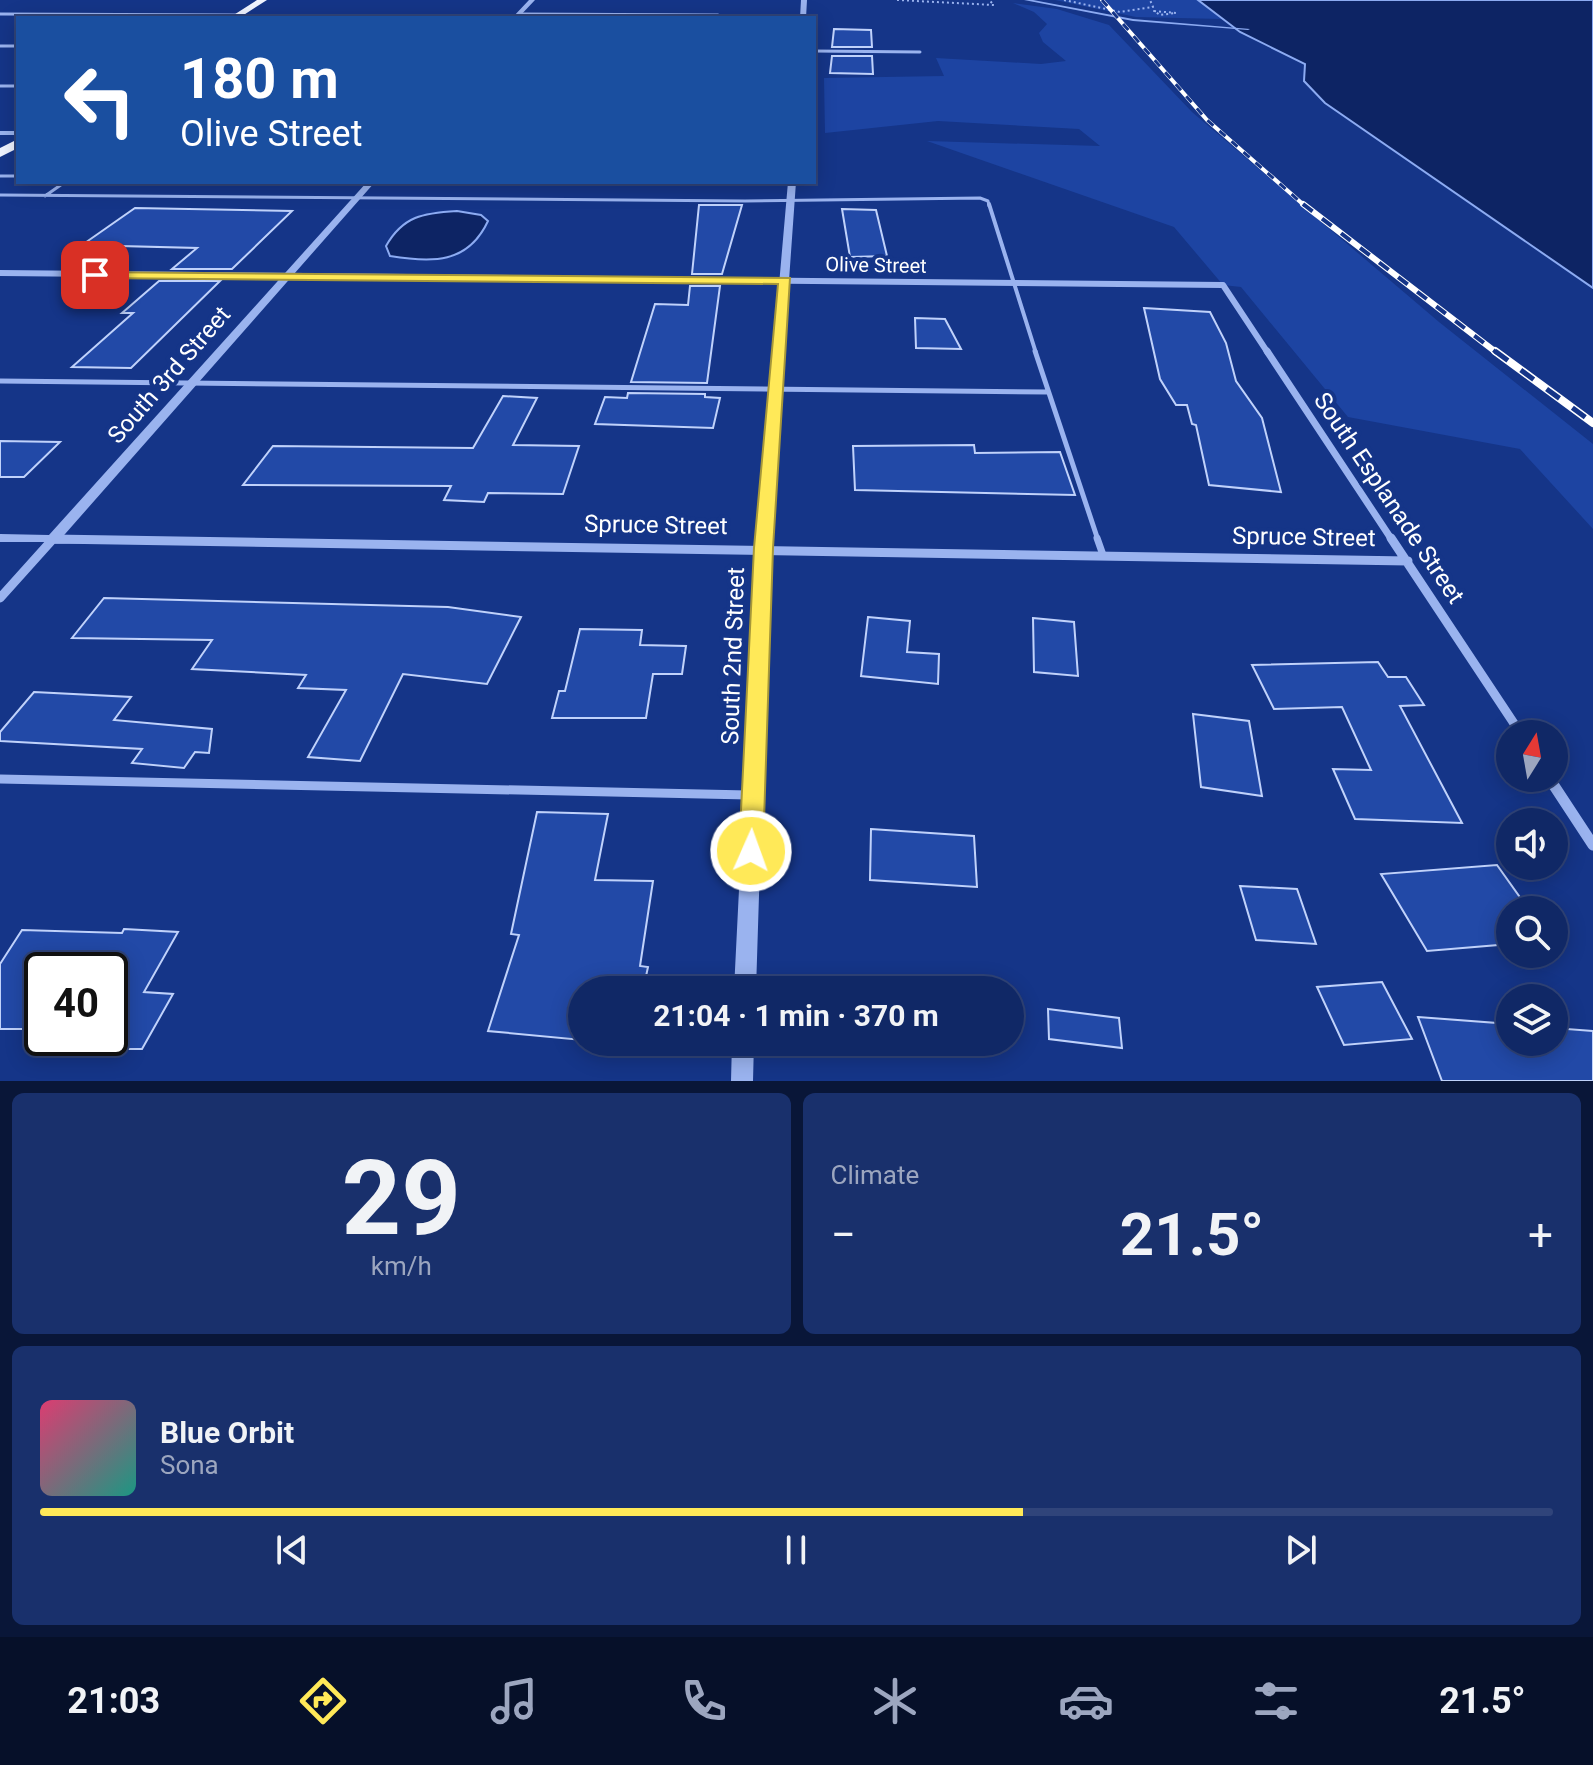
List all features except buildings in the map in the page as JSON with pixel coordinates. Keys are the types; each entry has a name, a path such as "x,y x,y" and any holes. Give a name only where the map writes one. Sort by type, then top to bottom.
{"highway":[{"path":"236,16 263,0"}],"street":[{"path":"517,16 532,0"},
{"name":"South 3rd Street","path":"0,598 369,184"},
{"name":"South 2nd Street","path":"746,976 763,548 792,190"},
{"name":"Olive Street","path":"0,273 1223,285"},
{"name":"South Esplanade Street","path":"1223,285 1512,720"},
{"name":"Spruce Street","path":"0,538 763,548 1408,561"},
{"path":"1558,792 1593,845"},
{"path":"742,1081 743,1056"}],"lane":[{"path":"0,14 236,16"},
{"path":"816,51 920,52"},
{"path":"45,196 62,184"},
{"path":"0,195 755,201 792,190 963,196 988,201 1103,555"},
{"path":"0,381 1048,392"},
{"path":"0,779 753,795"}],"path":[{"path":"897,0 994,5 990,2"},
{"path":"1064,0 1101,10 1147,9 1153,5"},
{"path":"1150,0 1163,10"}],"shaded area":[{"path":"1055,0 1198,0 1223,19 1136,17"},
{"path":"1198,0 1593,0 1593,288 1325,103 1304,81 1305,64 1240,32"},
{"path":"1013,3 1057,9 1109,25 1192,112 1439,322 1593,444 1593,529 1520,449 1348,417 1241,287 1223,285 1174,227 927,141 1100,146 1079,129 938,121 825,133 824,78 944,76 936,58 1041,64 1066,61 1043,42 1039,33 1047,24 1034,12"},
{"path":"457,211 481,215 488,221 470,246 459,253 434,259 390,256 386,246 407,222 424,215"}],"waterway":[{"path":"1026,0 1133,20 1248,29"}],"railway":[{"path":"1102,0 1207,120 1305,206"},
{"path":"1303,204 1497,353"},
{"path":"1495,351 1593,423"}],"route":[{"path":"95,275 785,280 763,548 751,851"}]}
